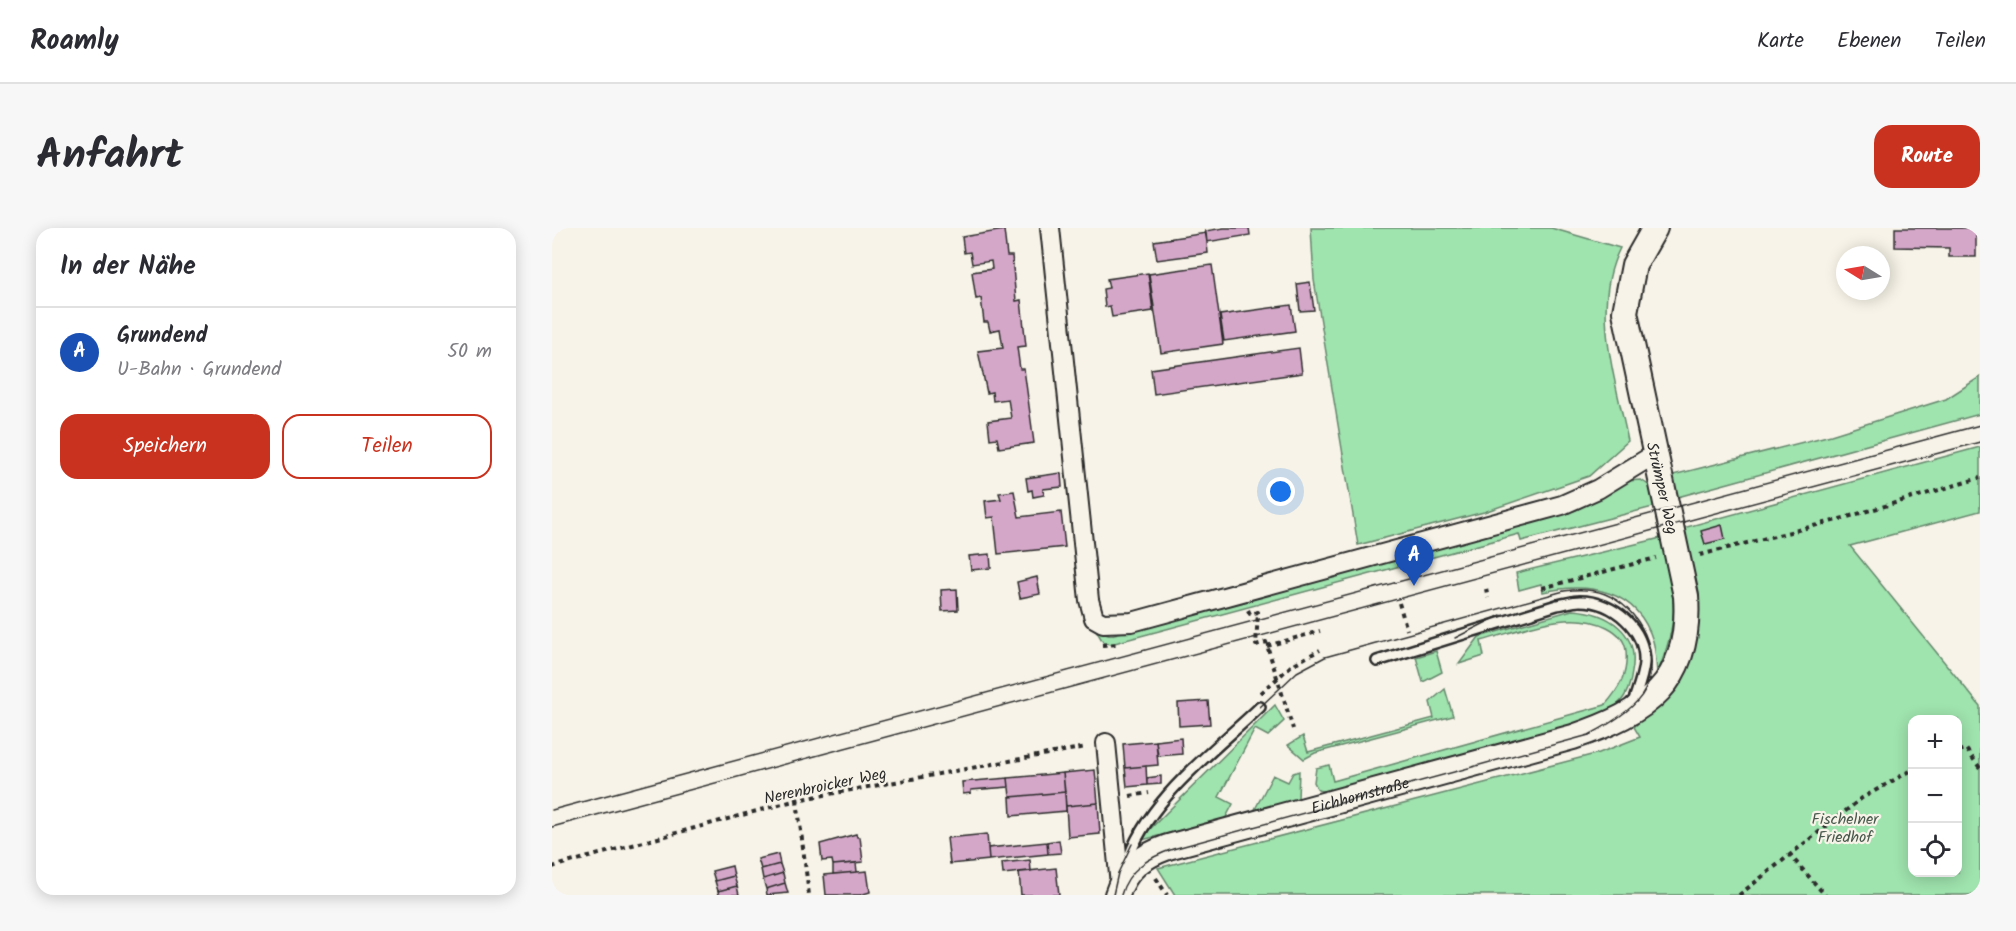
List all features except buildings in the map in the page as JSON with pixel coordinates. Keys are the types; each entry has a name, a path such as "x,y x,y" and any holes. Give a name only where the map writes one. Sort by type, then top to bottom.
{"street":[{"path":"1050,228 1083,553 1094,618 1103,623 1132,622 1562,505 1598,489 1655,454"},
{"name":"Strümper Weg","path":"1612,723 1639,710 1657,694 1673,671 1688,621 1686,596 1678,556 1625,312 1634,265 1654,228"},
{"name":"Eichhornstraße","path":"1118,890 1144,856 1168,847 1573,737 1612,723"},
{"path":"1106,743 1118,890"}],"lane":[{"path":"1377,661 1557,605 1581,601 1598,604 1617,612 1632,625 1641,642 1644,663 1634,700 1612,723"},
{"path":"1118,890 1132,844 1147,820 1162,801 1260,707"}],"path":[{"path":"1542,588 1837,520 1980,478"},
{"path":"1486,590 1488,598"},
{"path":"1399,603 1407,630"},
{"path":"1238,613 1249,610 1250,614 1258,612 1256,645 1266,642 1293,729"},
{"path":"1094,618 1093,632 1102,645 1123,643"},
{"path":"1267,646 1320,631"},
{"name":"Nerenbroicker Weg","path":"552,867 797,800 1106,743"},
{"path":"1962,750 1966,749 1980,768"},
{"path":"1739,895 1862,798 1908,772"},
{"path":"797,800 809,895"},
{"path":"1789,854 1825,895"}],"green space":[{"path":"1311,228 1551,228 1620,248 1611,271 1606,319 1612,369 1628,441 1589,476 1484,512 1358,545 1314,280"},
{"path":"1980,377 1980,414 1674,498 1669,476 1831,435 1946,399"},
{"name":"Fischelner Friedhof","path":"1980,447 1980,511 1850,546 1980,706 1980,895 1175,895 1158,868 1599,753 1640,737 1634,727 1666,698 1681,675 1683,528"},
{"path":"1641,480 1653,488 1657,506 1521,541 1519,534 1111,644 1103,642 1096,630 1111,635 1576,510 1626,481"},
{"path":"1661,538 1672,591 1673,621 1665,654 1657,674 1654,645 1646,624 1636,610 1623,600 1594,589 1560,589 1543,592 1541,584 1519,590 1516,573"},
{"path":"1572,610 1598,615 1609,620 1626,635 1631,646 1633,658 1631,680 1625,696 1610,710 1575,725 1328,792 1318,790 1314,782 1316,768 1329,765 1333,781 1605,705 1622,680 1626,667 1626,651 1624,643 1617,634 1607,627 1592,622 1560,620 1481,641 1484,656 1459,664 1479,637"},
{"path":"1436,651 1442,672 1423,682 1416,657"},
{"path":"1445,689 1453,716 1315,753 1304,759 1288,745 1303,736 1308,752 1434,718 1430,702"},
{"path":"1275,705 1284,721 1268,736 1255,729 1219,797 1233,804 1225,819 1142,840 1143,836"},
{"path":"1299,771 1298,799 1254,811 1273,775 1288,782 1293,773"}],"tram line":[{"path":"552,810 1980,425"},
{"path":"552,827 1980,442"},
{"path":"1121,895 1134,871 1148,860 1173,849 1589,735 1620,716 1641,697 1650,676 1651,662 1645,634 1638,621 1618,601 1595,591 1564,591 1325,657 1297,672 1260,707"},
{"path":"1455,638 1501,615"},
{"path":"1113,895 1118,873 1132,844"}],"place":[{"name":"Grundend","path":"1414,586"}]}
